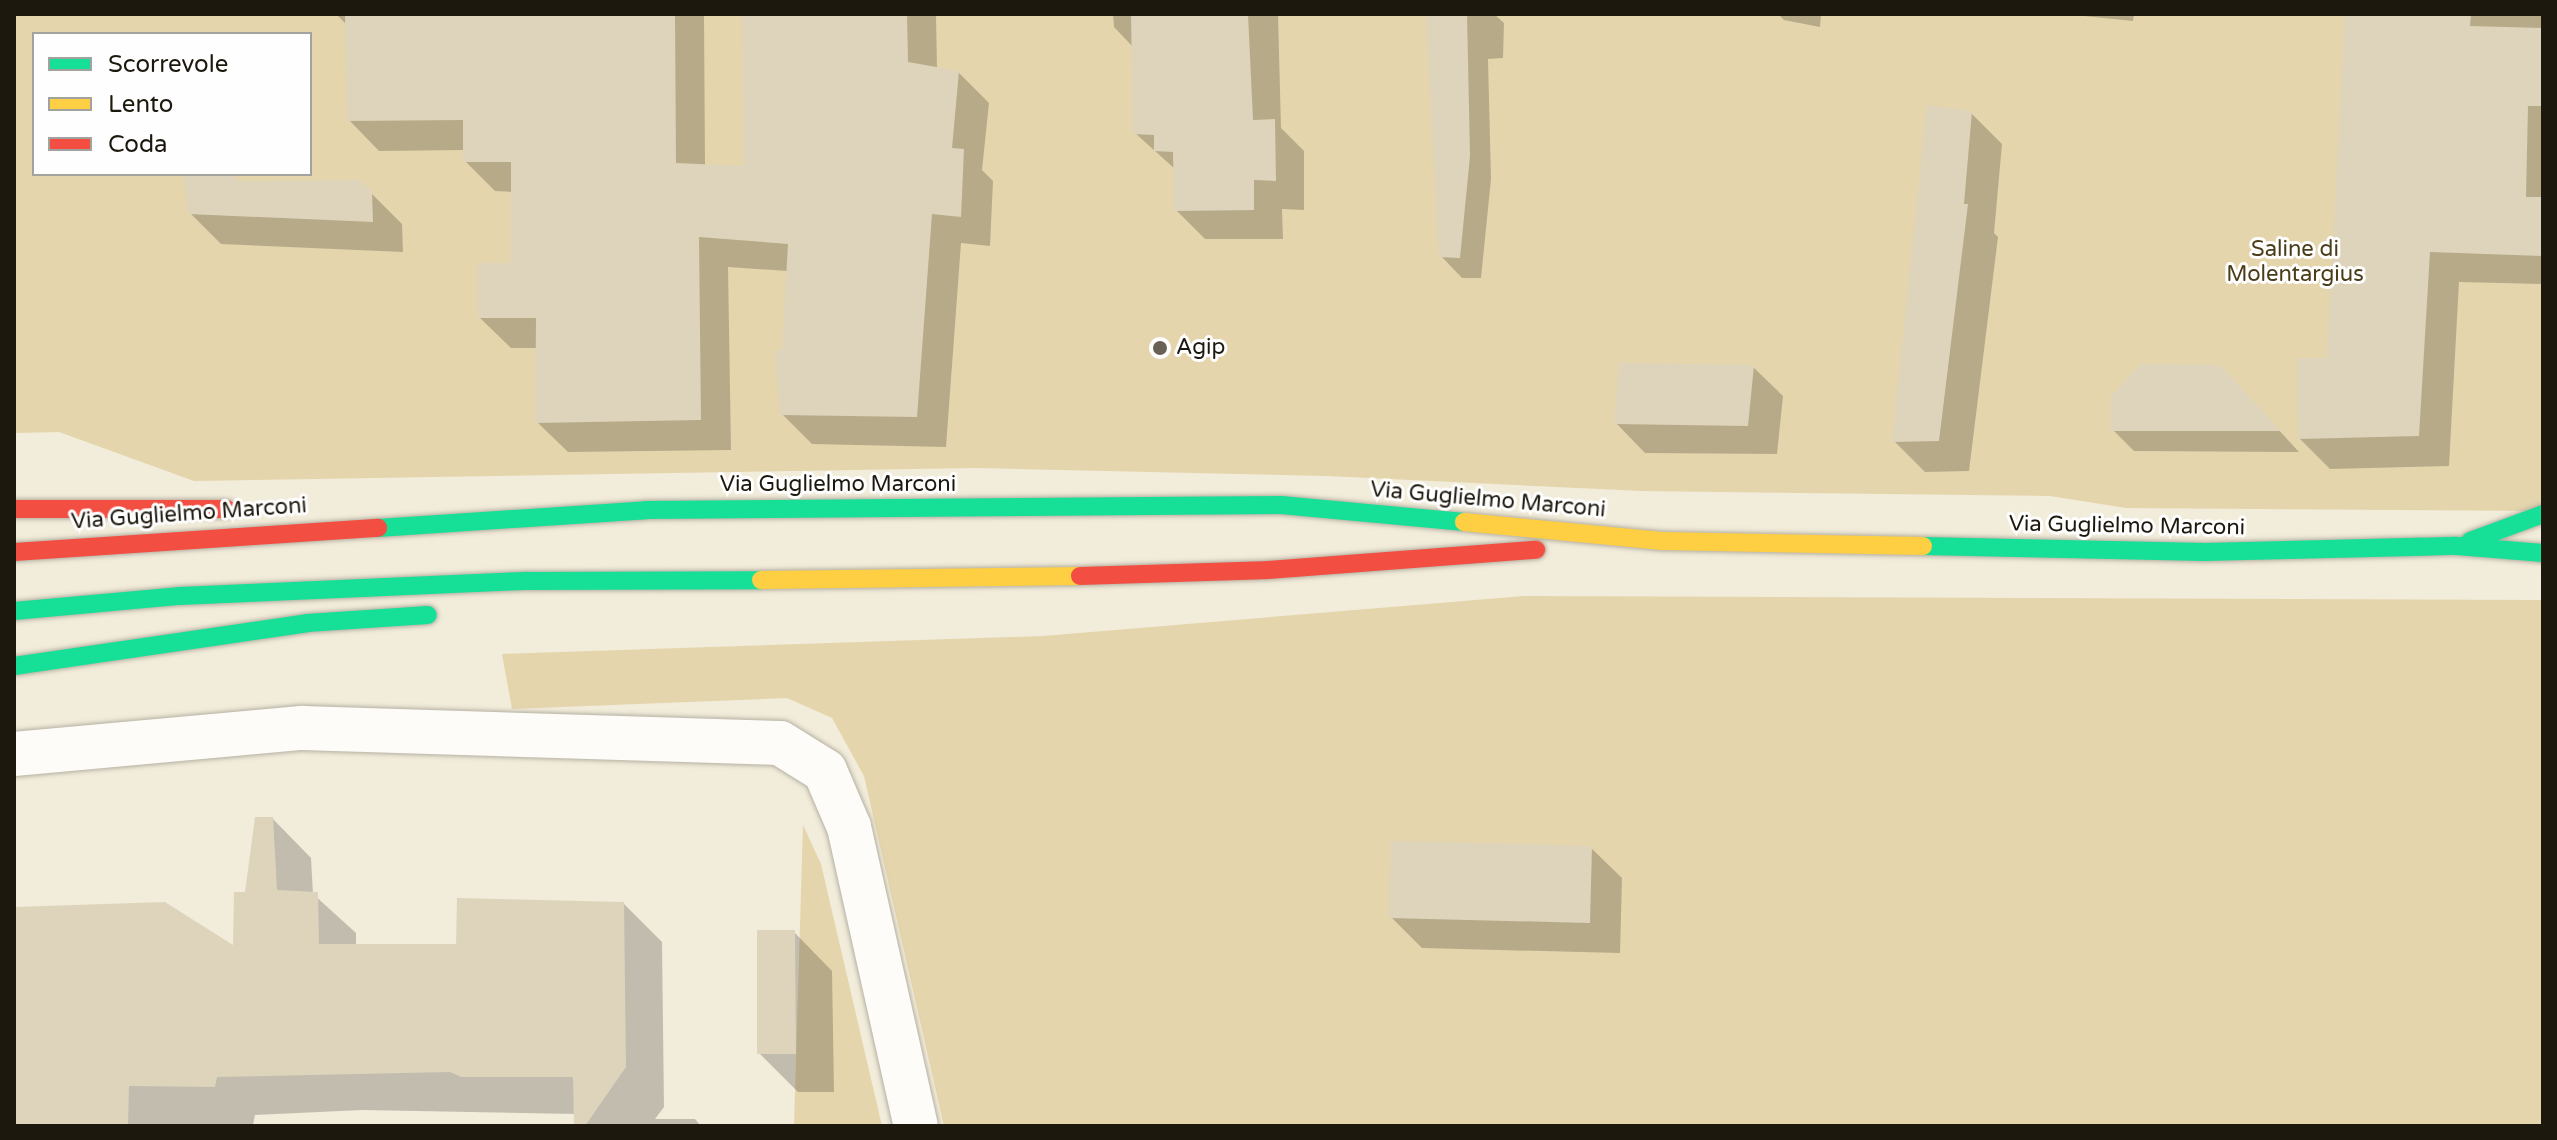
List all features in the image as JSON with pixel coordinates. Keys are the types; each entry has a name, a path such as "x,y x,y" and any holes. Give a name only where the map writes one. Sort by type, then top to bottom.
{"main road":[{"name":"Via Guglielmo Marconi","path":"14,552 646,510 1281,505 1662,541 2205,552 2457,546 2543,553"},
{"path":"14,509 251,509"},
{"path":"346,510 646,510"},
{"path":"2457,546 2543,514"},
{"name":"Via Guglielmo Marconi","path":"14,611 180,596 529,581 975,580 1267,570 1662,541"},
{"path":"657,601 975,580"},
{"path":"14,666 307,623 450,614"}],"street":[{"path":"14,754 302,728 780,743 825,771 849,827 916,1126"}],"green space":[{"name":"Saline di Molentargius","path":"14,14 2543,14 2543,511 2126,508 2050,496 1642,491 1327,476 976,468 194,481 59,432 14,433"},
{"path":"1524,596 2543,600 2543,1126 944,1126 864,776 832,718 787,698 512,709 502,654 1043,636"},
{"path":"803,825 821,864 882,1126 794,1126"}],"building":[{"path":"345,14 675,14 676,163 744,166 742,14 907,14 908,62 959,71 952,148 964,149 961,217 932,214 917,417 780,415 775,350 782,350 788,244 699,237 701,420 535,423 536,318 478,318 478,263 511,263 511,162 463,162 463,120 347,121"},
{"path":"1131,14 1248,14 1253,120 1275,119 1276,181 1254,180 1254,210 1174,211 1173,152 1154,151 1154,135 1133,134"},
{"path":"1426,14 1467,14 1470,156 1460,258 1439,257"},
{"path":"2345,14 2471,14 2470,26 2543,28 2543,106 2528,106 2526,197 2543,197 2543,256 2430,252 2419,436 2298,439 2297,358 2327,358"},
{"path":"1927,105 1972,111 1964,204 1968,204 1939,441 1892,442"},
{"path":"184,176 233,176 239,181 359,180 372,191 373,222 188,214"},
{"path":"1619,363 1754,365 1748,426 1614,424"},
{"path":"2141,364 2220,365 2281,431 2111,431 2111,396"},
{"path":"255,817 273,817 277,890 318,892 319,944 456,944 457,898 624,902 626,1067 585,1126 574,1126 573,1077 461,1077 450,1072 217,1077 215,1087 129,1086 128,1126 14,1126 14,907 165,902 233,945 234,892 245,892"},
{"path":"1391,841 1592,846 1590,923 1389,918"},
{"path":"757,930 795,930 796,1054 757,1054"}],"traffic: fast":[{"path":"378,528 646,510 1281,505 1464,522"},
{"path":"2470,541 2543,514"},
{"path":"1923,546 2205,552 2457,546 2543,553"},
{"path":"14,611 180,596 529,581 761,580"},
{"path":"14,666 307,623 428,615"}],"traffic: slow":[{"path":"1464,522 1662,541 1923,546"},
{"path":"761,580 1080,576"}],"traffic: jam":[{"path":"14,509 227,509"},
{"path":"14,552 378,528"},
{"path":"1080,576 1267,570 1536,550"}],"place":[{"name":"Agip","path":"1160,348"}]}
